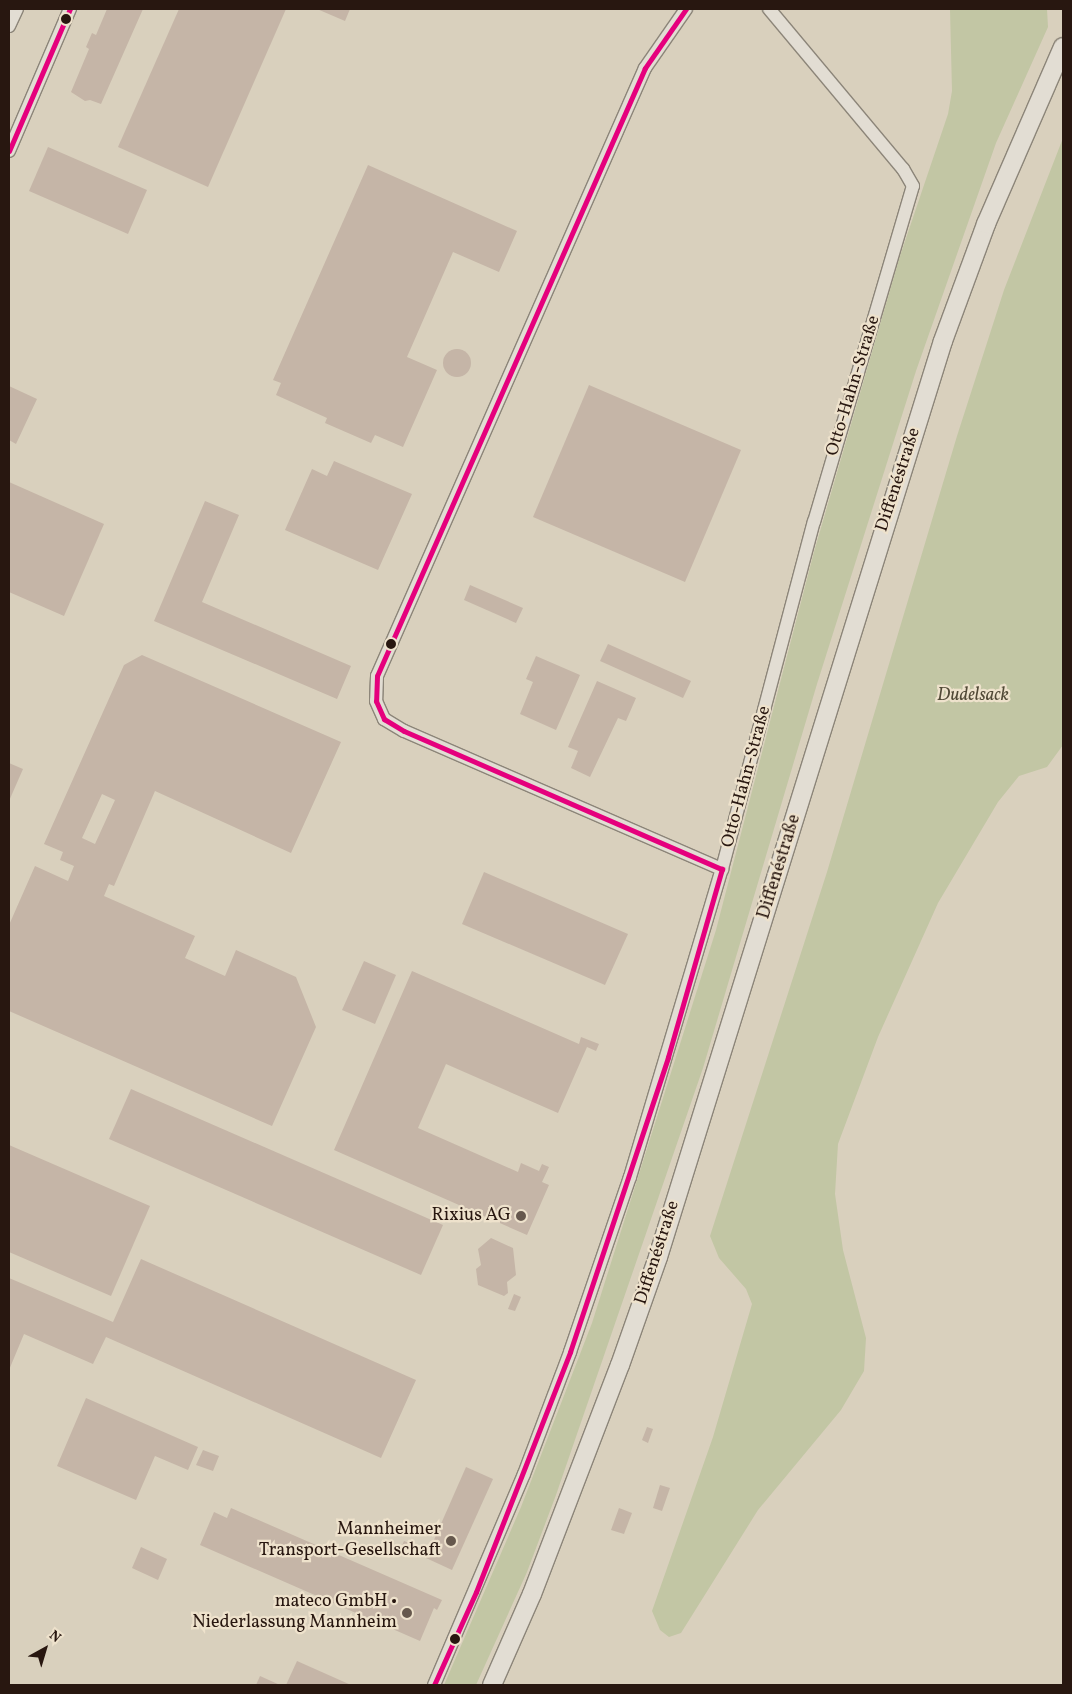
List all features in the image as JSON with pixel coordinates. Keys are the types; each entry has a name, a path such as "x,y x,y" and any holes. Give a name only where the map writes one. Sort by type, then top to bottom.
{"main road":[{"name":"Diffenéstraße","path":"492,1685 553,1539 658,1257 944,341 986,224 1063,47"}],"street":[{"path":"9,26 17,9"},
{"path":"9,151 70,9"},
{"path":"686,9 645,68 377,676 376,701 384,719 404,731 722,869"},
{"name":"Otto-Hahn-Straße","path":"434,1685 483,1574 573,1342 668,1057 722,869 814,522 913,186 903,170 769,9"}],"green space":[{"path":"950,9 1047,9 1048,27 996,143 916,371 817,684 703,1068 556,1495 527,1572 476,1685 444,1685 521,1507 592,1323 716,930 814,552 899,259 948,114 952,91"},
{"name":"Dudelsack","path":"1063,138 1063,745 1047,767 1019,776 998,802 938,903 878,1037 838,1144 835,1194 843,1250 866,1338 864,1371 841,1410 758,1510 681,1633 669,1637 660,1630 652,1611 713,1437 752,1304 746,1289 719,1258 710,1236 827,872 957,436 1004,290"}],"building":[{"path":"107,9 143,9 101,104 90,100 85,101 71,92 89,49 86,47 92,33 96,35"},
{"path":"179,9 286,9 208,187 118,147"},
{"path":"317,9 350,9 345,21"},
{"path":"48,147 147,190 128,234 29,191"},
{"path":"368,165 517,231 499,272 453,252 407,357 437,370 403,447 375,435 371,443 325,423 327,418 276,395 281,383 273,380"},
{"path":"457,349 467,353 471,363 467,373 457,377 447,373 443,363 447,353"},
{"path":"589,385 741,450 685,582 533,517"},
{"path":"9,386 37,399 16,444 9,440"},
{"path":"334,461 412,494 378,570 285,530 312,469 327,476"},
{"path":"9,482 104,524 64,616 9,592"},
{"path":"205,501 239,515 202,602 351,666 337,699 154,621"},
{"path":"470,585 523,608 516,623 464,600"},
{"path":"608,644 691,681 683,698 600,661"},
{"path":"142,655 341,742 291,853 155,791 114,886 109,884 104,896 195,936 185,958 225,976 236,950 296,977 316,1027 272,1126 9,1011 9,925 35,866 68,881 74,866 60,860 63,852 44,844 124,665","holes":["102,794 115,800 95,844 82,838"]},
{"path":"536,656 580,675 556,730 520,714 533,682 526,679"},
{"path":"597,681 636,698 626,721 618,718 590,777 571,768 578,751 568,747"},
{"path":"9,763 23,769 9,801"},
{"path":"484,872 628,934 605,985 462,924"},
{"path":"364,961 396,975 375,1024 342,1010"},
{"path":"412,971 579,1044 581,1037 599,1044 596,1051 587,1047 558,1113 446,1064 418,1128 518,1172 521,1163 539,1171 542,1164 549,1167 542,1182 549,1185 527,1235 334,1150"},
{"path":"131,1089 443,1225 421,1275 109,1139"},
{"path":"9,1145 150,1206 111,1296 9,1252"},
{"path":"491,1238 513,1248 516,1275 507,1282 508,1293 504,1296 478,1285 476,1269 481,1265 478,1249"},
{"path":"141,1259 416,1380 381,1458 106,1337 93,1364 24,1334 9,1370 9,1278 113,1322"},
{"path":"514,1294 521,1297 515,1311 508,1309"},
{"path":"86,1398 198,1447 188,1470 155,1456 136,1500 57,1466"},
{"path":"647,1427 653,1429 648,1443 642,1440"},
{"path":"203,1450 219,1456 213,1471 196,1465"},
{"path":"466,1467 493,1479 452,1570 426,1558"},
{"path":"660,1485 670,1488 662,1511 653,1508"},
{"path":"231,1508 442,1600 437,1610 434,1608 420,1641 200,1545 214,1512 227,1518"},
{"path":"619,1508 632,1513 624,1534 611,1530"},
{"path":"404,1541 414,1545 411,1552 401,1548"},
{"path":"141,1547 167,1559 158,1580 132,1568"},
{"path":"297,1661 351,1685 286,1685"},
{"path":"260,1676 280,1685 256,1685"}],"transit line":[{"path":"9,151 70,9"},
{"path":"686,9 645,68 377,676 376,701 384,719 404,731 722,869"},
{"path":"434,1685 476,1592 570,1352 668,1057 722,869"}],"place":[{"name":"Rixius AG","path":"521,1216"},
{"name":"Mannheimer Transport-Gesellschaft","path":"451,1541"},
{"name":"mateco GmbH • Niederlassung Mannheim","path":"407,1613"}]}
